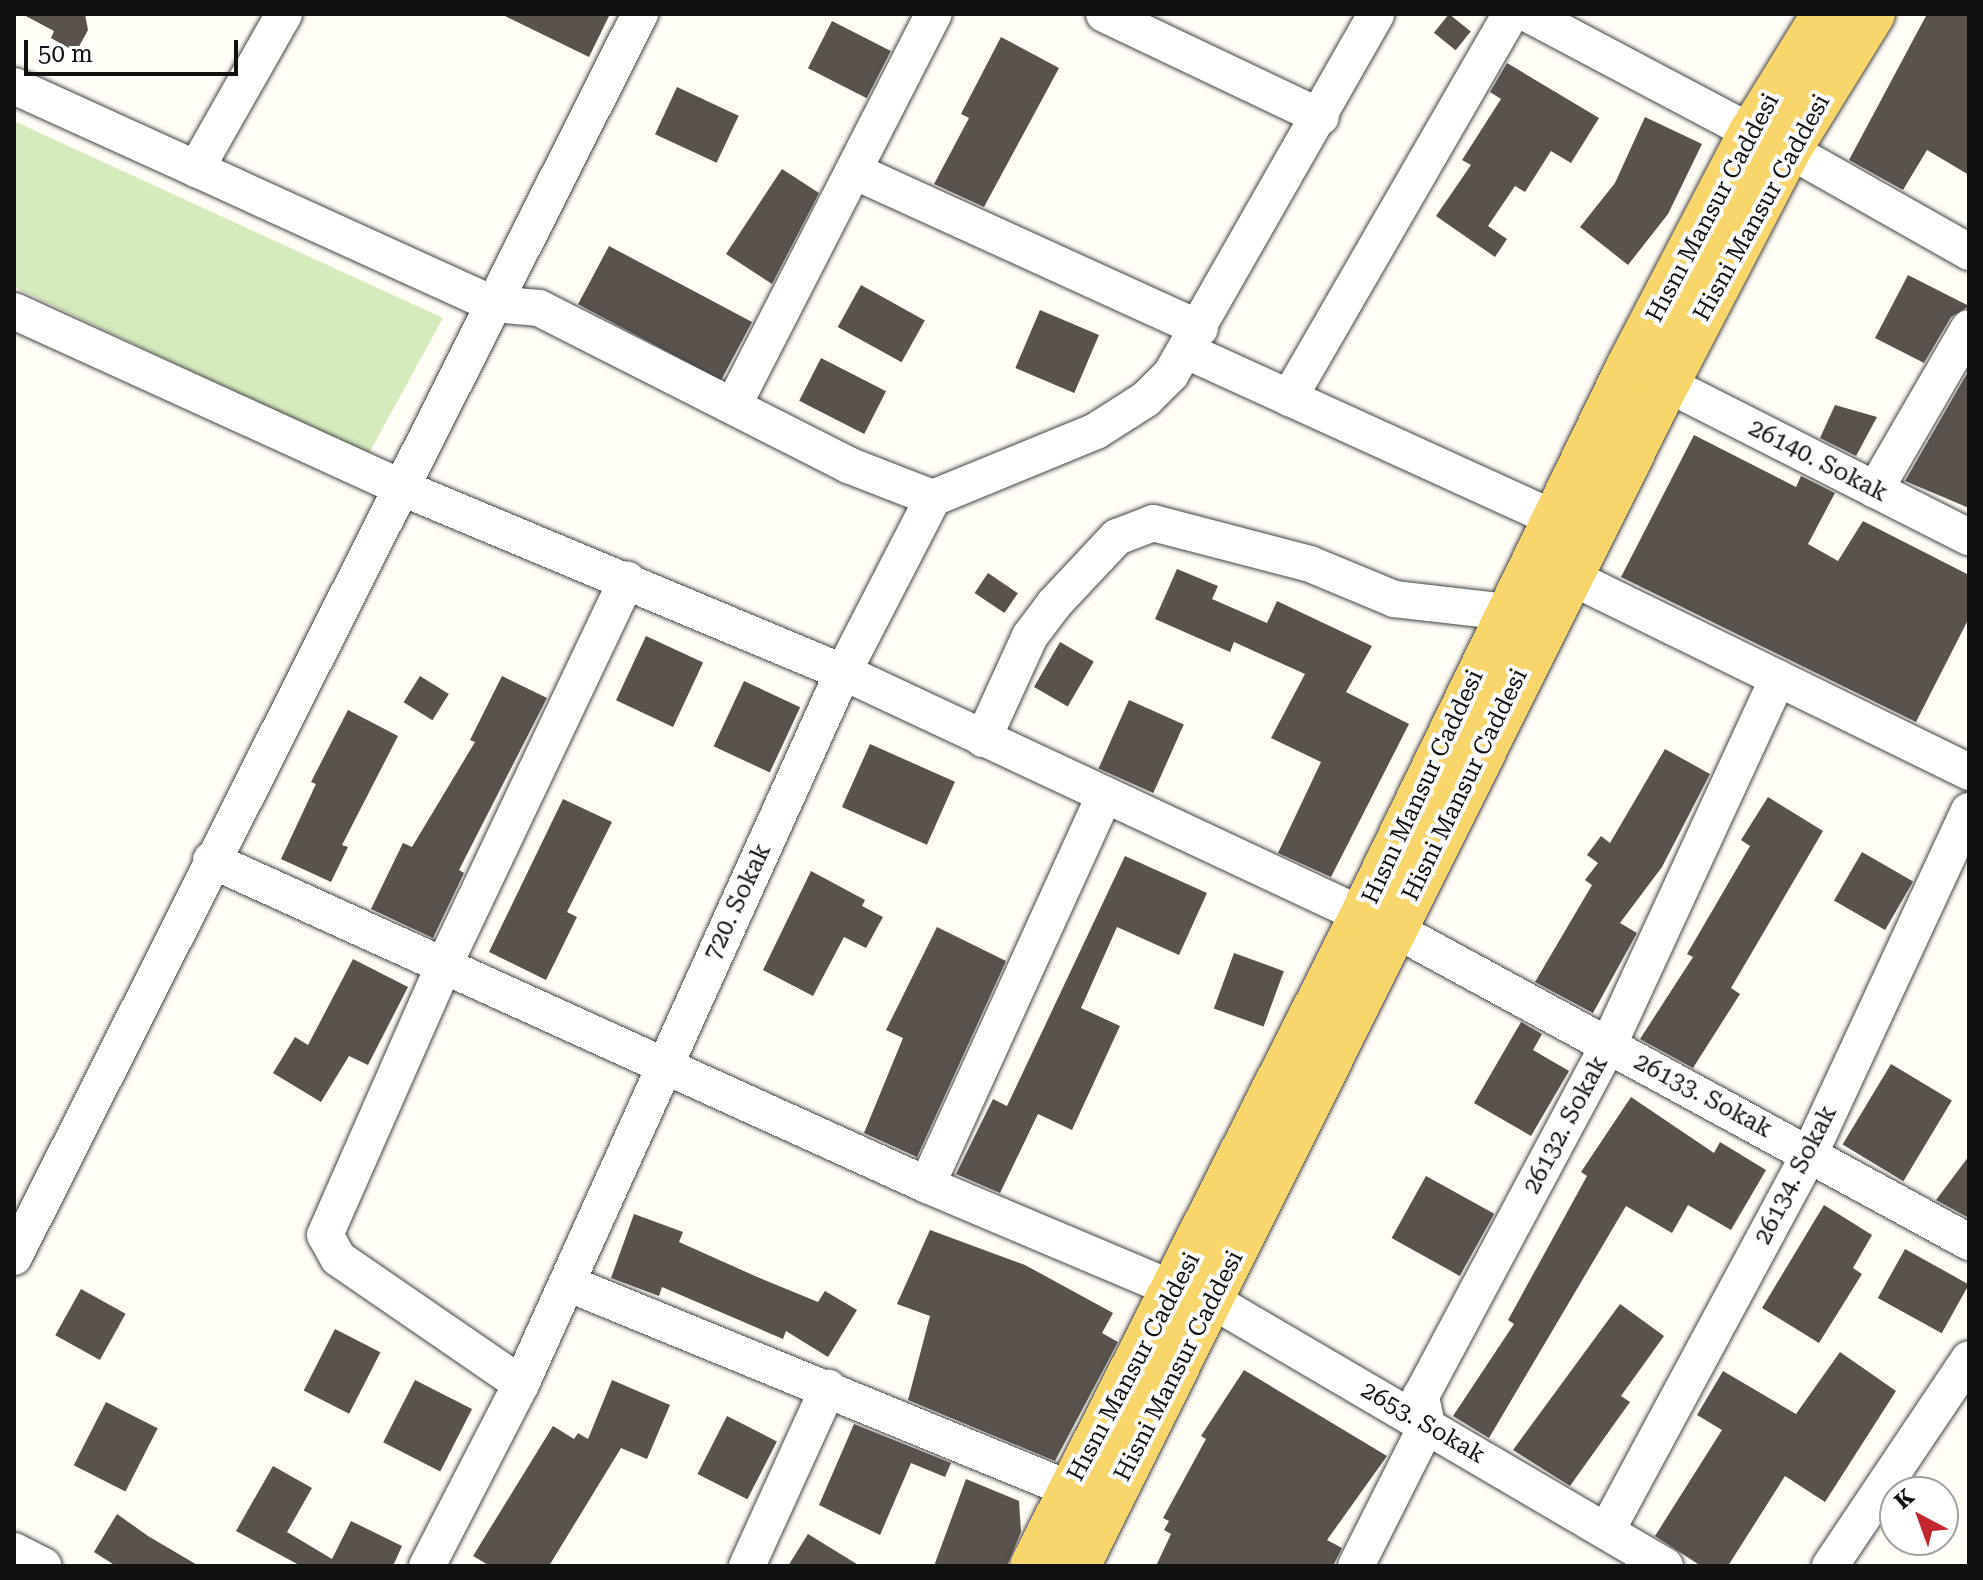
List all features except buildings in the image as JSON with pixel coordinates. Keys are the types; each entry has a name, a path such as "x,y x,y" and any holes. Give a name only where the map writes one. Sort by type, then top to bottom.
{"main road":[{"name":"Hısnı Mansur Caddesi","path":"1378,922 1506,612 1552,517 1770,141 1824,14"},
{"name":"Hisni Mansur Caddesi","path":"1078,1566 1195,1295 1378,922 1569,576 1667,384 1770,141 1873,14"},
{"name":"Hısnı Mansur Caddesi","path":"1032,1566 1069,1489 1195,1295"}],"street":[{"path":"196,169 284,14"},
{"path":"14,1257 211,860 640,14"},
{"path":"734,404 934,14"},
{"path":"1104,14 1321,117"},
{"path":"14,86 493,304 539,308 734,404 848,465 933,498 987,480 1118,419 1146,399 1193,340 1321,117 1376,14"},
{"path":"1289,398 1511,14"},
{"path":"1528,14 1770,141 1969,252"},
{"path":"854,171 1193,340 1289,398 1552,517"},
{"path":"14,311 400,487 627,579 843,672"},
{"path":"1875,490 1969,328"},
{"name":"26140. Sokak","path":"1667,384 1969,537"},
{"name":"720. Sokak","path":"427,1566 521,1384 843,672 933,498"},
{"path":"983,739 1030,636 1054,604 1117,537 1153,523 1310,564 1394,599 1506,612"},
{"path":"1569,576 1969,772"},
{"path":"521,1384 338,1258 325,1235 443,967 627,579"},
{"name":"26133. Sokak","path":"843,672 1378,922 1810,1153 1969,1242"},
{"name":"26132. Sokak","path":"1356,1566 1427,1425 1421,1396 1608,1046 1778,678"},
{"path":"927,1185 1104,796"},
{"name":"26134. Sokak","path":"1607,1530 1810,1153 1969,811"},
{"name":"2653. Sokak","path":"211,860 662,1069 927,1185 1195,1295 1427,1425 1665,1566"},
{"path":"567,1283 1069,1489"},
{"path":"1830,1566 1969,1359"},
{"path":"747,1566 828,1388"},
{"path":"14,1551 43,1566"}],"green space":[{"path":"14,121 443,318 368,455 14,287"}]}
